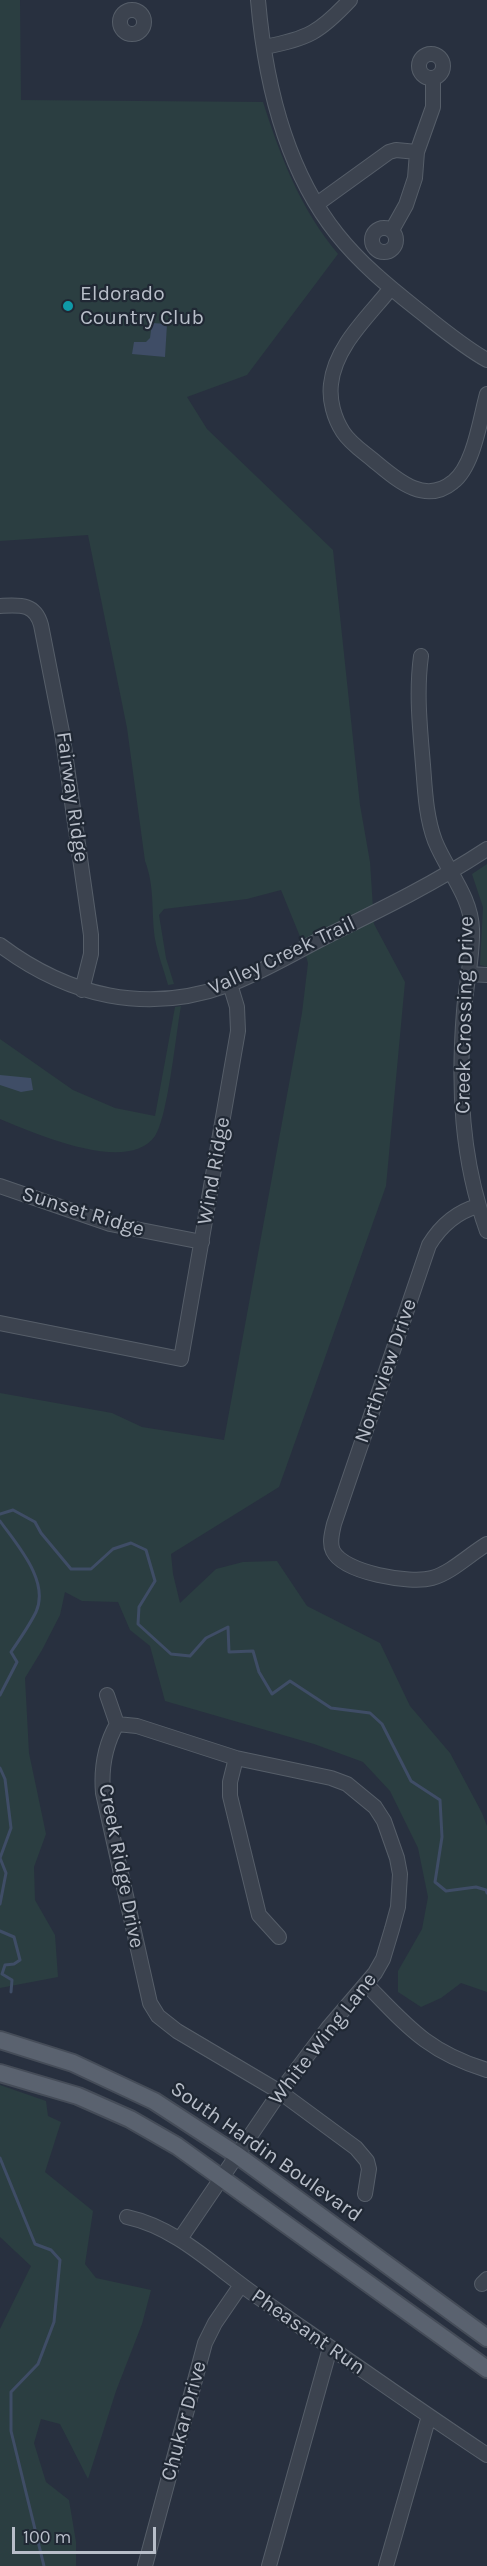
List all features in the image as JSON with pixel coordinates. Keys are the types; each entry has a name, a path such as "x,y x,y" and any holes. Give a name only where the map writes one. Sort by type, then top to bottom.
{"main road":[{"name":"South Hardin Boulevard","path":"0,2040 73,2063 153,2101 237,2155 487,2338"},
{"path":"0,2073 78,2096 130,2120 177,2146 487,2369"}],"street":[{"path":"258,0 272,85 290,146 317,204 350,250 391,288 453,337 487,360"},
{"path":"264,47 300,39 316,32 350,0"},
{"path":"392,230 412,189 417,173 417,152 432,114 433,78"},
{"path":"317,204 389,152 396,150 417,152"},
{"path":"391,288 343,348 334,369 330,386 331,402 335,417 346,437 402,484 418,490 441,489 455,481 465,466 487,394"},
{"name":"Fairway Ridge","path":"0,606 24,605 32,608 40,619 61,725 90,928 91,954 82,990"},
{"name":"Creek Crossing Drive","path":"421,656 417,698 426,805 434,836 450,873 460,887 470,913 472,929 462,1041 461,1102 467,1157 478,1206 487,1231"},
{"name":"Valley Creek Trail","path":"0,945 43,974 82,990 117,997 162,999 203,993 230,984 450,873 487,849"},
{"path":"468,974 487,975"},
{"name":"Wind Ridge","path":"0,1323 181,1359 238,1031 237,1007 230,984"},
{"name":"Sunset Ridge","path":"0,1186 110,1224 202,1242"},
{"name":"Northview Drive","path":"478,1206 450,1221 438,1231 429,1245 334,1524 331,1543 337,1557 344,1562 383,1576 404,1580 420,1580 442,1574 487,1544"},
{"path":"107,1695 117,1724"},
{"name":"White Wing Lane","path":"117,1724 137,1726 236,1758 331,1778 347,1784 375,1807 384,1821 397,1858 400,1888 383,1959 366,1984 328,2028 280,2092 237,2155 223,2180 180,2239"},
{"name":"Creek Ridge Drive","path":"117,1724 110,1739 103,1766 103,1793 150,2004 158,2016 177,2031 280,2092"},
{"path":"236,1758 230,1782 230,1796 254,1897 259,1915 279,1937"},
{"path":"366,1984 429,2045 451,2058 487,2070"},
{"path":"280,2092 364,2156 369,2169 365,2194"},
{"name":"Pheasant Run","path":"127,2217 151,2224 180,2239 330,2348 487,2455"},
{"name":"Chukar Drive","path":"145,2566 205,2343 215,2323 241,2285"},
{"path":"269,2566 330,2348"},
{"path":"386,2566 429,2416"}],"shaded area":[{"name":"Eldorado Country Club","path":"0,0 20,0 21,100 263,102 293,182 313,219 338,254 247,375 187,397 207,429 333,550 360,805 370,862 374,924 405,982 386,1186 279,1487 171,1554 180,1603 216,1569 243,1562 277,1561 307,1606 380,1643 410,1706 450,1753 487,1826 487,1992 461,1983 441,1998 421,2007 398,1992 398,1971 422,1929 428,1897 418,1848 390,1791 363,1762 314,1744 165,1701 150,1646 130,1630 118,1602 82,1601 65,1592 60,1615 25,1678 29,1753 46,1834 34,1867 35,1900 55,1935 58,1977 0,1988 0,1393 112,1413 142,1427 224,1440 302,1013 308,963 281,890 247,899 164,909 159,915 166,958 174,984 168,985 155,939 152,890 145,861 127,728 88,535 0,541"},
{"path":"487,864 487,967 480,965 483,907 472,874"},
{"path":"181,1006 171,1074 160,1126 155,1136 142,1147 124,1152 80,1147 57,1141 0,1119 0,1039 73,1090 115,1108 155,1116 175,1007"},
{"path":"0,2085 46,2101 48,2116 61,2122 45,2172 93,2211 85,2264 96,2278 151,2290 142,2324 116,2391 88,2479 60,2424 41,2419 34,2443 46,2482 69,2500 76,2542 76,2566 0,2566 0,2329 31,2266 0,2237"}],"water":[{"path":"152,323 167,324 165,357 132,354 134,342 146,342 150,338"},
{"path":"0,1075 31,1078 33,1090 21,1092 0,1085"}],"waterway":[{"path":"0,1514 13,1510 35,1522 41,1533 71,1569 91,1569 113,1549 131,1543 146,1550 155,1581 139,1607 138,1624 171,1654 190,1656 206,1638 228,1627 229,1652 253,1651 259,1672 272,1694 290,1681 331,1708 370,1713 382,1724 411,1781 440,1800 442,1837 435,1882 446,1891 476,1887 486,1890 487,1893"},
{"path":"0,1521 30,1564 39,1588 36,1612 11,1652 17,1662 0,1695"},
{"path":"0,1768 5,1779 11,1828 0,1858"},
{"path":"0,1858 6,1873 0,1904"},
{"path":"0,1931 14,1937 20,1960 14,1964 5,1965 2,1974 12,1980 11,1992"},
{"path":"0,2158 35,2244 51,2250 60,2260 54,2322 38,2364 11,2392 11,2431 44,2566"}],"place":[{"name":"Eldorado Country Club","path":"68,306"}]}
